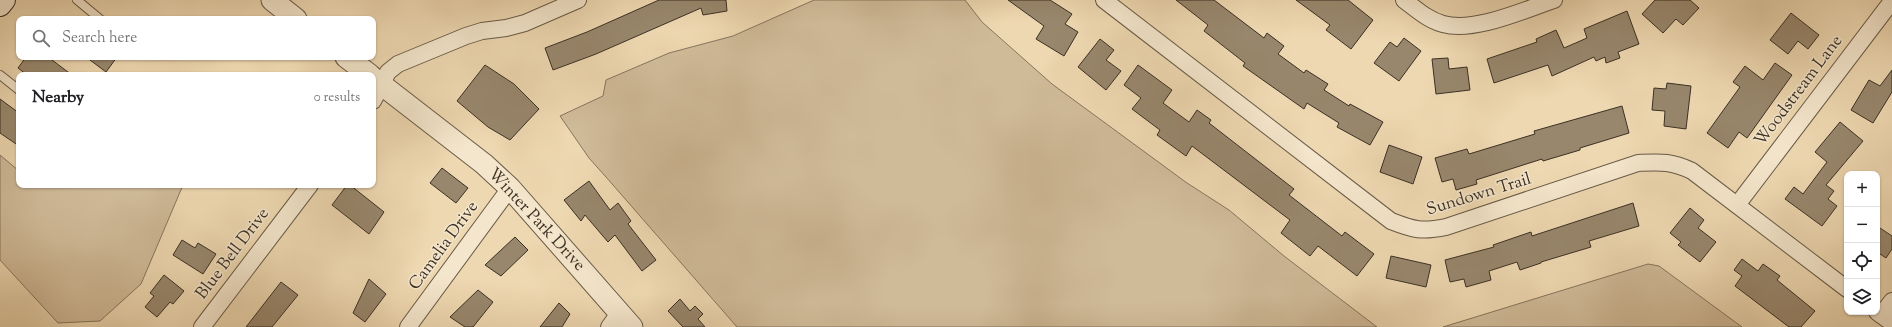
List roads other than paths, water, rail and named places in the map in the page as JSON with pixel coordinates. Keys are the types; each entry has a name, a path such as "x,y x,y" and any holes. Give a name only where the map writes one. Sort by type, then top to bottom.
{"main road":[{"path":"0,5 4,0"}],"street":[{"path":"272,0 292,16"},
{"path":"376,82 398,64 466,36 525,23 578,0"},
{"name":"Sundown Trail","path":"1104,0 1391,221 1410,228 1426,231 1446,227 1638,163 1657,162 1676,164 1692,171 1844,287"},
{"path":"1404,0 1424,15 1443,24 1461,26 1481,24 1554,0"},
{"name":"Woodstream Lane","path":"1737,205 1892,1"},
{"name":"Winter Park Drive","path":"349,60 362,72"},
{"name":"Winter Park Drive","path":"376,85 484,164 510,188 620,322"},
{"name":"Blue Bell Drive","path":"202,327 308,188"},
{"name":"Camelia Drive","path":"408,327 510,188"},
{"path":"1883,317 1892,301"}],"lane":[{"path":"77,0 96,16"},
{"path":"0,75 16,88"}]}
